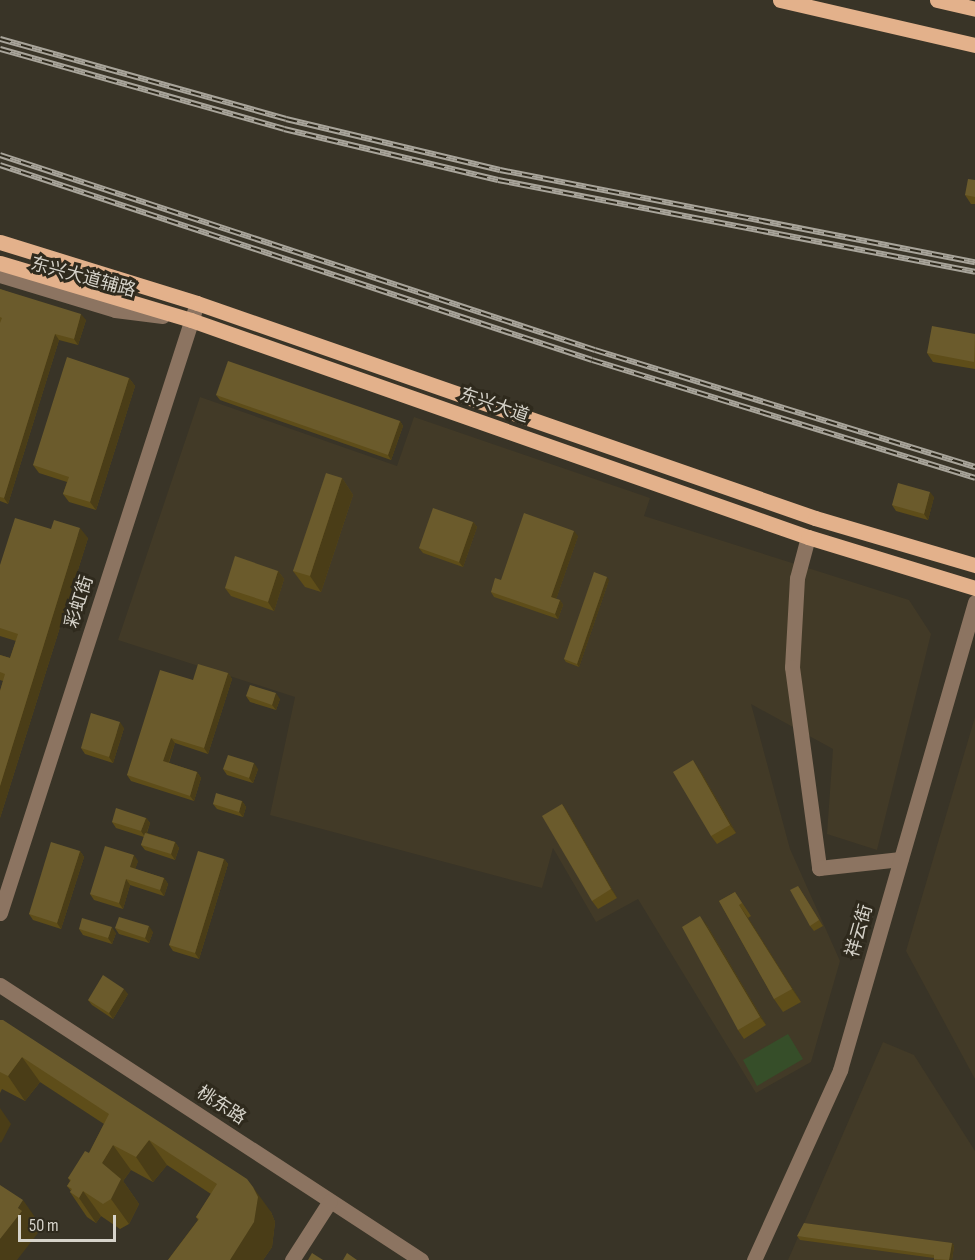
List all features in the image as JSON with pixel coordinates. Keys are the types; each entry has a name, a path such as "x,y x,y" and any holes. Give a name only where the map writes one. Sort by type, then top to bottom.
{"main road":[{"path":"780,0 975,45"},
{"path":"937,0 975,9"},
{"name":"东兴大道","path":"0,242 197,303 815,518 975,565"},
{"name":"东兴大道","path":"0,263 191,320 808,537 975,588"}],"street":[{"name":"东兴大道辅路","path":"0,275 116,310 191,320"},
{"path":"39,275 58,293"},
{"name":"彩虹街","path":"0,913 197,303"},
{"path":"808,537 797,578 792,667 819,868 901,859"},
{"name":"祥云街","path":"754,1260 840,1070 975,602"},
{"name":"桃东路","path":"0,986 421,1260"},
{"path":"292,1260 330,1201"}],"shaded area":[{"path":"200,397 397,466 414,417 650,498 644,516 909,600 931,634 877,850 827,834 833,749 751,704 790,849 840,961 811,1062 756,1093 638,899 596,922 553,848 542,888 270,815 295,697 118,640"},
{"path":"975,717 975,1079 906,951"},
{"path":"883,1042 914,1055 975,1151 975,1260 788,1260"}],"green space":[{"path":"788,1034 803,1059 757,1086 743,1060"}],"building":[{"path":"968,179 975,180 975,197 965,195"},
{"path":"0,289 81,314 74,339 55,334 4,498 0,497 0,323 2,318 0,317"},
{"path":"932,326 975,334 974,362 927,353"},
{"path":"67,357 129,378 90,502 63,494 69,477 33,465"},
{"path":"228,361 400,421 388,455 216,395"},
{"path":"326,473 342,478 310,576 293,571"},
{"path":"898,483 930,492 924,514 892,505"},
{"path":"433,508 473,522 459,562 419,548"},
{"path":"524,513 574,531 551,597 560,600 555,614 491,592 495,578 501,580"},
{"path":"15,518 51,529 54,520 80,528 0,786 0,691 5,674 0,672 0,655 10,658 18,634 0,628 0,565"},
{"path":"235,556 278,571 268,602 225,588"},
{"path":"594,572 607,577 577,664 564,659"},
{"path":"198,664 228,673 204,748 171,738 163,761 197,772 190,796 127,775 160,670 193,680"},
{"path":"250,685 276,693 272,705 246,696"},
{"path":"91,713 120,722 109,757 81,748"},
{"path":"228,755 254,763 249,778 223,769"},
{"path":"693,760 730,825 711,836 673,772"},
{"path":"216,793 242,801 239,812 213,804"},
{"path":"562,804 611,889 592,901 542,816"},
{"path":"116,808 146,818 141,831 112,822"},
{"path":"145,833 175,842 171,854 141,845"},
{"path":"51,842 80,851 57,923 29,914"},
{"path":"105,846 134,855 130,867 164,878 160,890 126,879 119,903 90,894"},
{"path":"198,851 224,859 195,953 169,945"},
{"path":"798,886 819,920 810,926 790,890"},
{"path":"735,892 742,903 739,905 792,989 774,999 719,901"},
{"path":"700,916 760,1017 738,1030 682,927"},
{"path":"119,917 149,926 145,938 115,928"},
{"path":"82,918 112,927 108,938 79,929"},
{"path":"103,975 124,989 109,1013 88,1000"},
{"path":"0,1020 247,1179 258,1197 254,1222 230,1260 168,1260 199,1219 196,1217 217,1184 149,1140 136,1157 113,1145 102,1163 121,1179 111,1199 103,1204 83,1191 79,1198 70,1192 72,1189 67,1186 71,1180 68,1178 85,1151 89,1153 109,1114 22,1057 8,1076 0,1072"},
{"path":"0,1185 23,1200 18,1208 22,1211 0,1239"},
{"path":"804,1223 952,1243 949,1260 934,1259 934,1255 797,1236"},
{"path":"312,1253 323,1260 308,1260"},
{"path":"347,1253 357,1260 343,1260"}],"railway":[{"path":"0,39 286,119 500,170 975,262"},
{"path":"0,49 284,129 498,180 975,272"},
{"path":"0,155 595,350 975,467"},
{"path":"0,165 592,360 975,478"}]}
